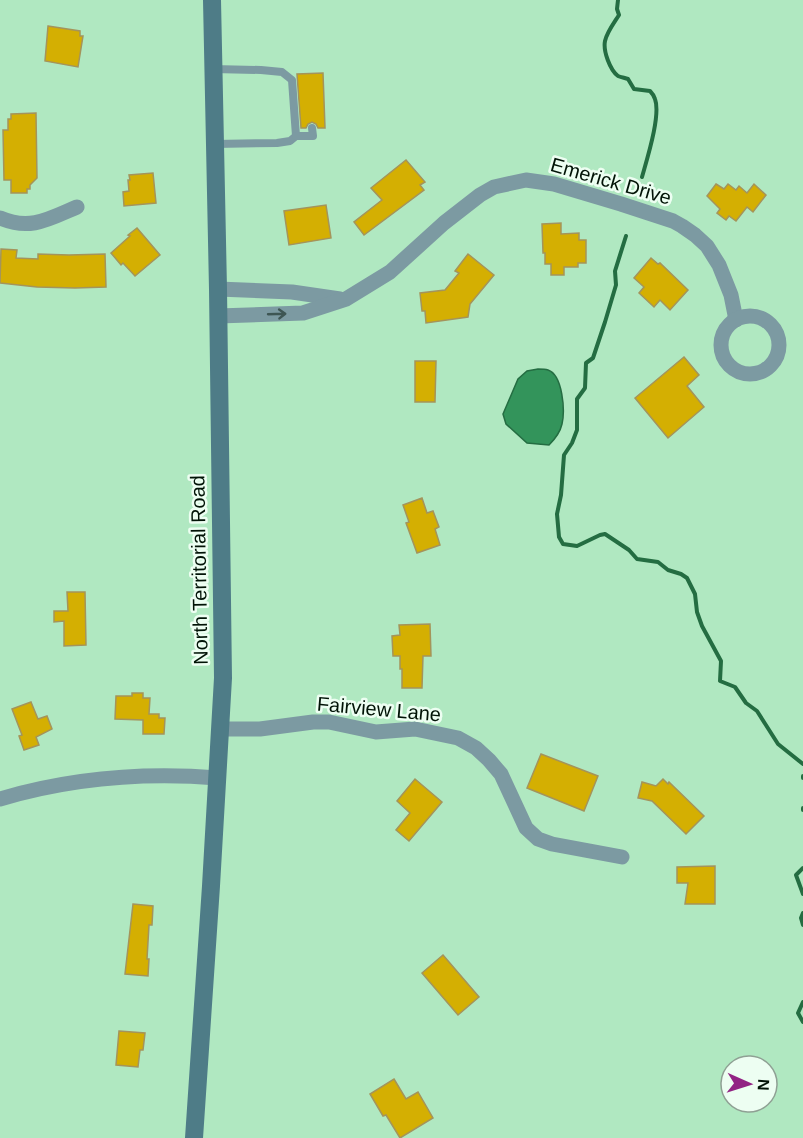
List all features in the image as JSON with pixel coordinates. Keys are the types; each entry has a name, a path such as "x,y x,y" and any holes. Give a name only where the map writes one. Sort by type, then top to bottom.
{"main road":[{"name":"North Territorial Road","path":"194,1138 223,678 219,316 212,0"}],"street":[{"name":"Emerick Drive","path":"219,316 303,313 346,299 390,272 444,223 480,195 494,188 526,180 554,184 632,207 673,221 696,235 707,246 719,265 731,295 736,320"},
{"path":"0,218 8,222 36,224 77,207"},
{"path":"218,290 292,292 346,299"},
{"name":"Fairview Lane","path":"221,729 260,729 329,722 376,732 415,729 458,738 476,748 501,774 526,828 538,839 552,844 622,857"},
{"path":"0,799 44,788 104,778 159,775 218,778"}],"lane":[{"path":"213,69 282,72 292,80 296,136"},
{"path":"215,144 290,141 296,136 313,136 312,128"}],"shaded area":[{"path":"538,369 553,373 562,394 562,424 557,436 549,445 527,443 506,424 503,414 518,379 527,371"}],"building":[{"path":"48,26 80,31 80,36 83,36 78,67 45,61"},
{"path":"323,73 325,128 318,128 312,122 306,128 301,128 297,74"},
{"path":"36,113 37,178 30,185 30,189 27,189 27,193 11,193 11,180 4,180 3,130 8,130 8,119 11,119 11,114"},
{"path":"406,160 425,182 420,185 424,190 364,235 354,222 382,200 371,188"},
{"path":"153,173 156,203 124,206 123,192 129,191 129,175"},
{"path":"716,184 724,189 728,184 736,190 739,186 747,193 754,184 766,195 753,212 747,207 736,221 729,216 726,220 717,213 720,209 707,196"},
{"path":"326,205 331,238 289,245 284,211"},
{"path":"561,223 561,234 579,233 579,240 586,240 586,263 578,263 578,267 564,267 564,275 551,275 551,264 545,264 545,253 543,253 542,224"},
{"path":"137,228 160,255 135,276 111,253"},
{"path":"1,249 17,250 16,258 38,259 38,254 105,254 106,287 37,287 0,283"},
{"path":"468,254 494,275 470,304 468,317 426,323 420,293 445,290 459,273 455,271"},
{"path":"651,258 658,264 660,263 688,290 670,310 660,300 654,307 639,293 644,287 634,278"},
{"path":"684,357 699,375 687,386 704,407 668,438 635,398"},
{"path":"415,361 436,361 435,402 415,402"},
{"path":"422,498 427,513 433,511 439,527 435,529 440,545 417,553 406,523 409,522 403,505"},
{"path":"67,592 85,592 86,645 64,646 64,621 54,622 54,611 68,611"},
{"path":"430,624 431,656 423,656 422,688 402,688 400,656 393,656 392,636 400,635 399,625"},
{"path":"132,693 143,693 143,698 150,698 149,714 159,714 159,718 165,718 164,734 143,734 143,720 115,719 116,696 132,696"},
{"path":"31,702 38,719 47,716 52,729 36,737 39,745 24,750 19,736 22,735 12,709"},
{"path":"541,754 598,776 584,811 527,788"},
{"path":"415,779 442,802 409,841 396,830 410,813 397,801"},
{"path":"663,779 704,816 686,834 652,801 638,798 642,782 656,786"},
{"path":"715,866 715,904 685,904 688,883 677,883 677,867"},
{"path":"133,904 153,906 152,925 149,925 148,976 125,974"},
{"path":"443,955 479,997 458,1015 422,973"},
{"path":"119,1031 145,1033 138,1067 116,1065"},
{"path":"394,1079 406,1099 418,1092 433,1118 400,1138 370,1094"}],"waterway":[{"path":"618,0 619,15 605,41 608,60 615,73 628,79 634,89 650,91 655,98 656,115 653,137 642,177"},
{"path":"626,236 615,271 616,285 605,322 593,358 586,363 585,388 577,399 577,430 564,455 557,514 559,537 563,544 577,546 605,534 629,550 637,559 658,562 668,570 687,578 695,594 697,612 702,626 721,661 720,681 735,687 746,703 757,711 778,744 803,764"},
{"path":"803,868 796,875 803,894"},
{"path":"803,913 801,918 803,925"},
{"path":"803,1002 798,1013 803,1022"}]}
